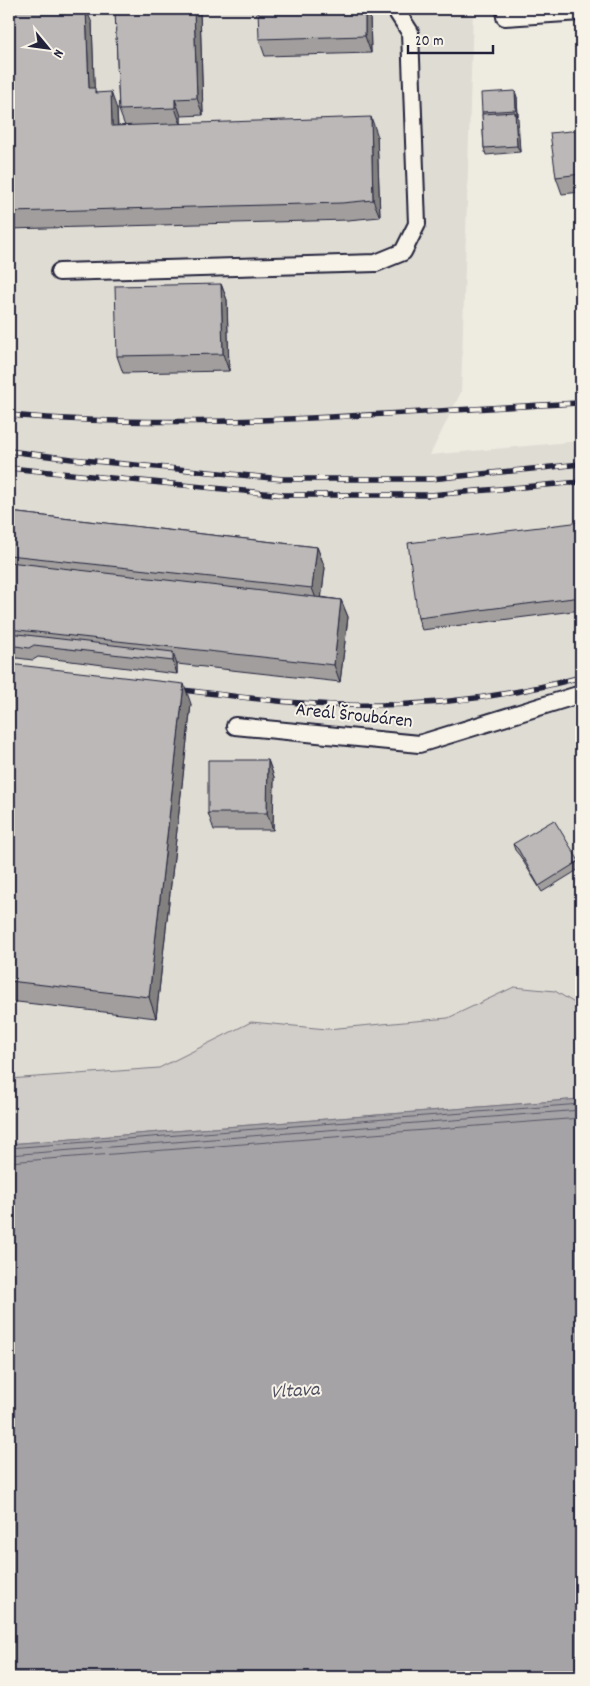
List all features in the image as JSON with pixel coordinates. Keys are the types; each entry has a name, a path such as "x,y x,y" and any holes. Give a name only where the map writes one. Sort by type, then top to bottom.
{"lane":[{"path":"59,272 376,263 404,252 417,224 411,52 410,32 394,9"},
{"path":"505,16 581,12"},
{"name":"Areál Šroubáren","path":"235,726 419,744 581,694"}],"shaded area":[{"path":"9,9 473,9 461,392 430,455 581,441 581,1099 9,1144"},
{"path":"514,987 555,991 581,1007 581,1099 9,1144 9,1079 159,1068 251,1022 327,1029 448,1018"}],"water":[{"name":"Vltava","path":"581,1099 581,1677 9,1677 9,1144"}],"building":[{"path":"9,9 86,9 89,88 95,88 95,93 111,92 112,126 371,117 373,200 342,203 9,212"},
{"path":"115,9 194,9 197,98 175,99 175,108 119,110"},
{"path":"258,9 365,9 365,36 259,39"},
{"path":"515,91 516,110 482,112 481,93"},
{"path":"515,112 517,146 484,148 482,114"},
{"path":"581,130 581,174 556,177 550,133"},
{"path":"221,284 223,354 117,356 115,286"},
{"path":"9,512 317,547 312,588 9,555"},
{"path":"581,522 581,597 418,618 408,543"},
{"path":"9,562 341,600 334,665 9,629"},
{"path":"9,633 173,652 173,661 34,645 29,648 9,645"},
{"path":"9,664 184,684 149,997 9,981"},
{"path":"208,760 268,760 267,813 208,813"},
{"path":"554,820 579,861 539,886 518,849 513,844"}],"railway":[{"path":"9,415 80,420 223,421 295,419 581,403"},
{"path":"9,451 72,459 283,479 431,479 581,464"},
{"path":"9,468 284,495 430,495 581,482"},
{"path":"173,689 301,703 374,705 433,703 493,696 581,677"}]}
